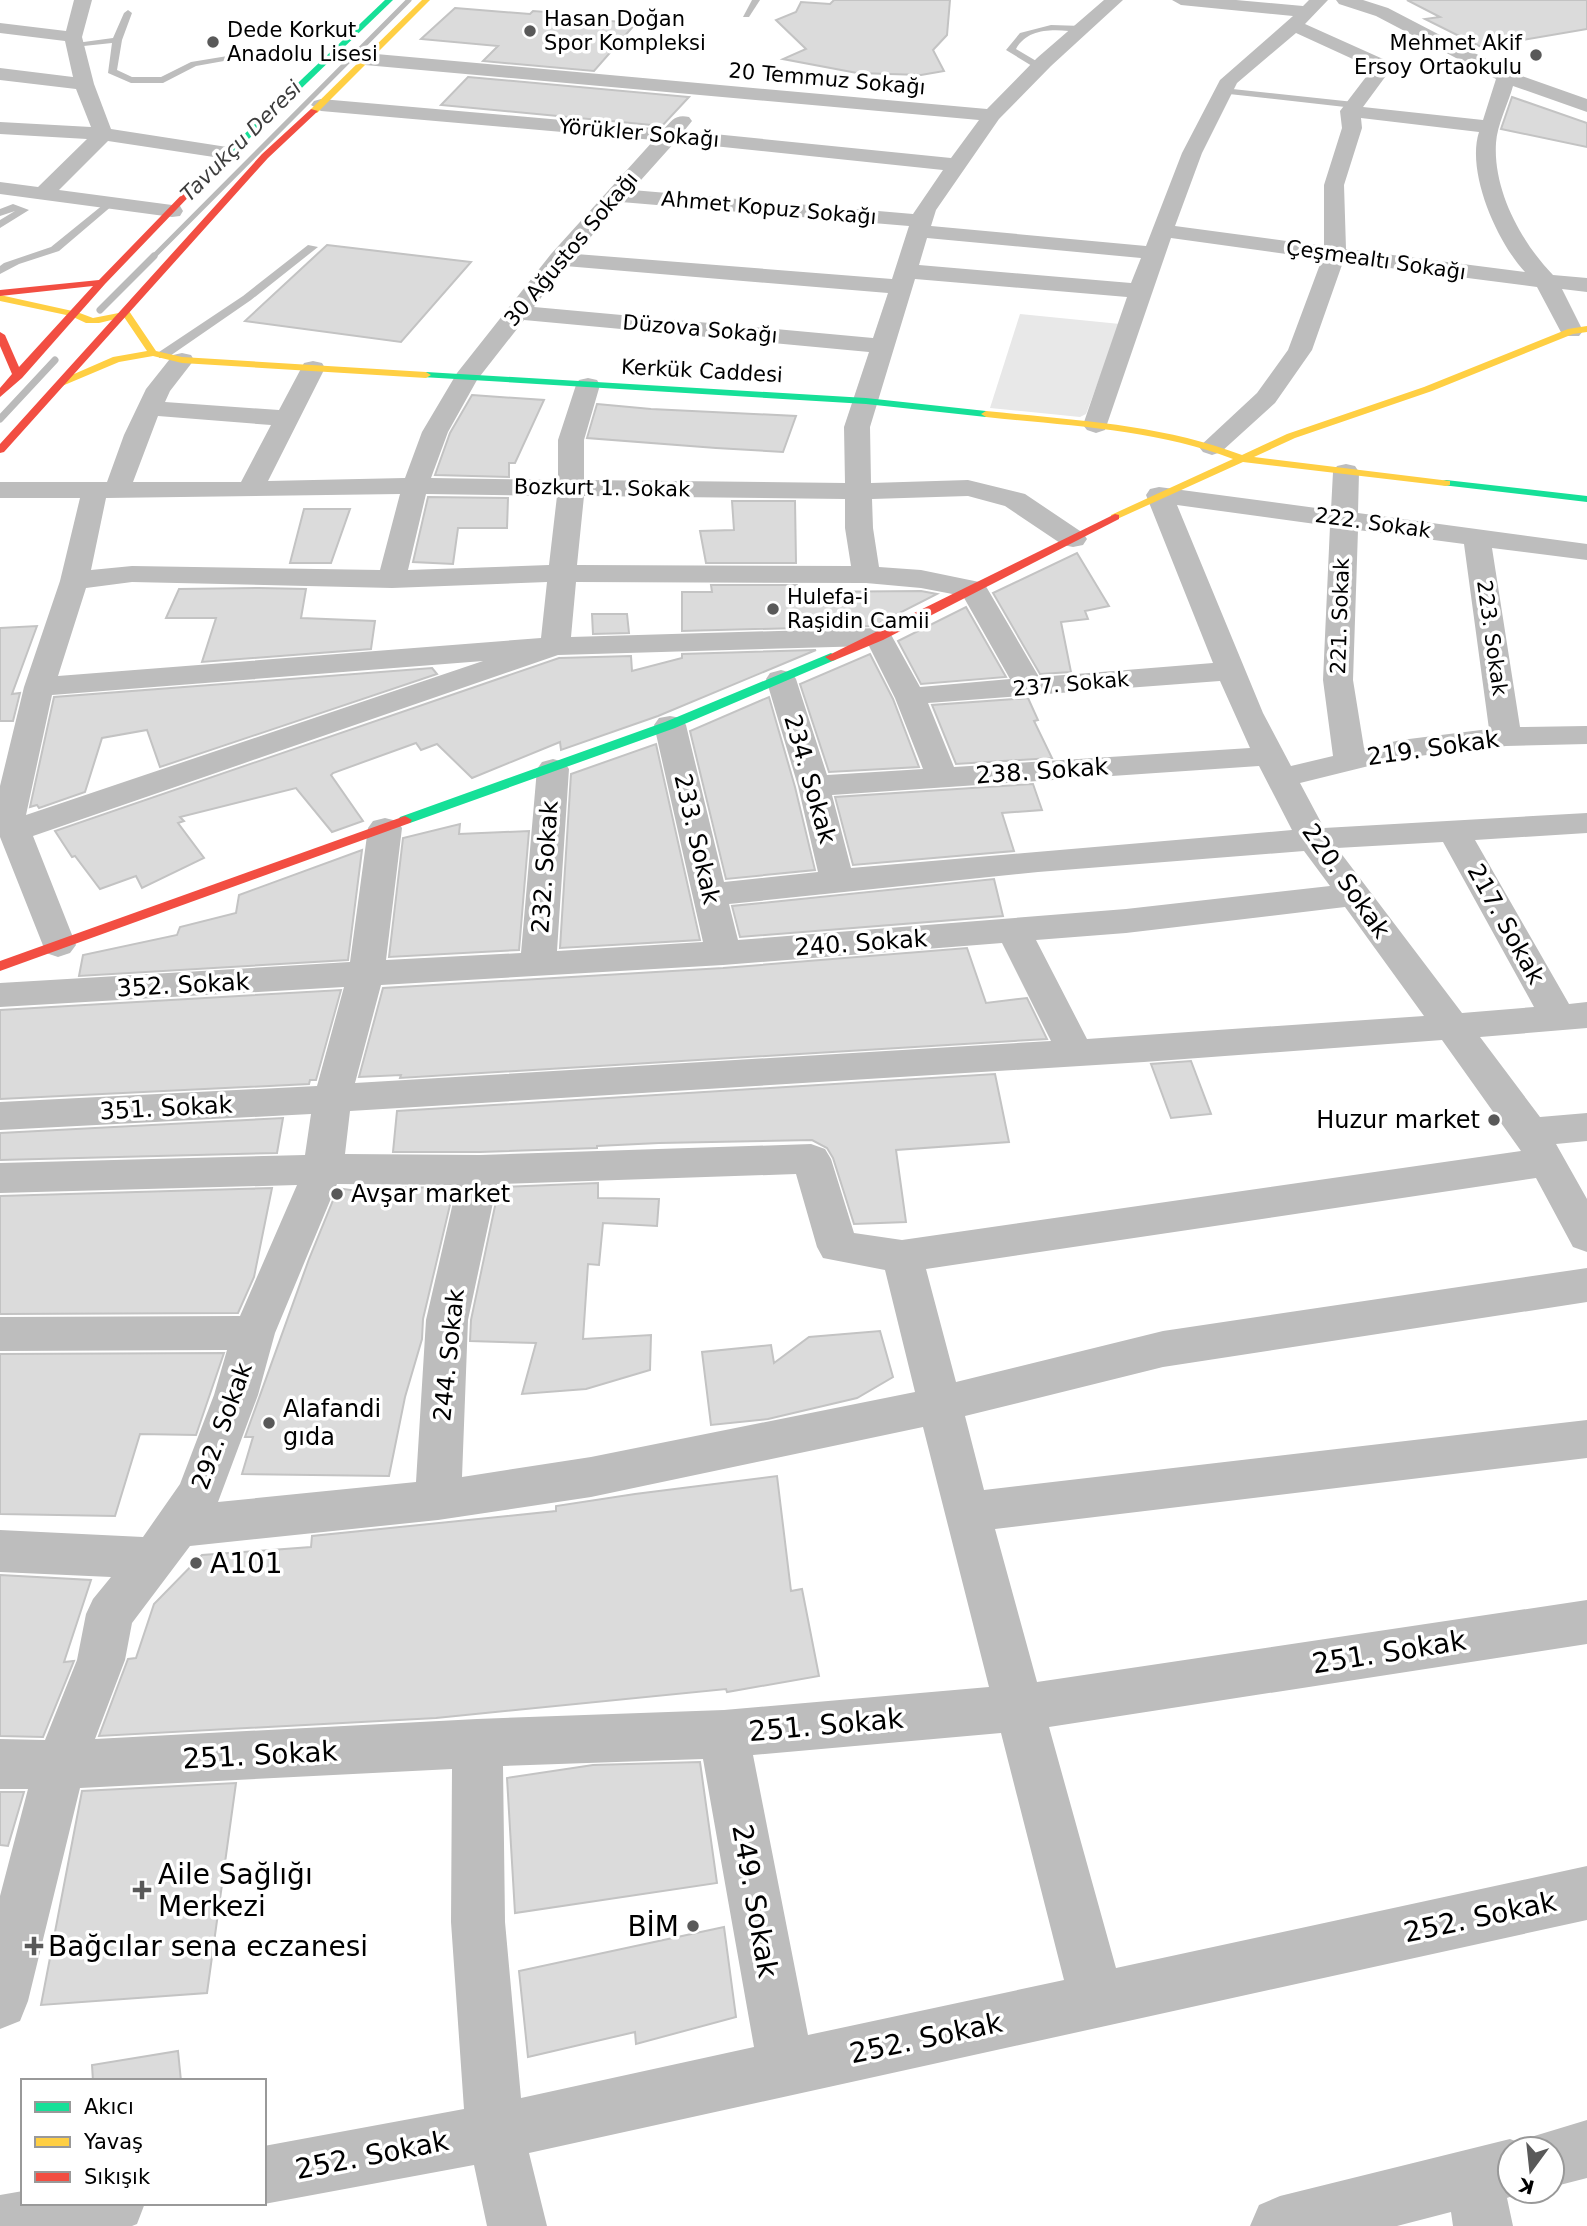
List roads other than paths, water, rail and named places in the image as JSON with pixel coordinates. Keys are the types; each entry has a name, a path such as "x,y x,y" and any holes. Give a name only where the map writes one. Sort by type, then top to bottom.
{"street":[{"path":"83,0 74,41 84,84 103,134"},
{"path":"0,394 102,282 228,153 389,0"},
{"path":"0,450 62,383 81,345 126,313 265,156 321,105 426,0"},
{"path":"866,575 859,528 857,427 925,210 992,115 1114,0"},
{"path":"1181,0 1306,12 1376,62 1379,72 1352,108 1352,128 1334,184 1335,254 1300,350 1266,398 1212,447"},
{"path":"1345,0 1382,12 1506,77 1587,106"},
{"path":"1096,425 1140,291 1165,231 1192,153 1223,91 1229,80 1306,12"},
{"path":"0,28 74,41"},
{"name":"20 Temmuz Sokağı","path":"365,59 992,115"},
{"path":"0,74 84,84"},
{"path":"0,966 670,725 879,637 1159,495 1291,436 1428,389 1579,330 1546,281 1527,261 1508,229 1489,181 1486,142 1506,77"},
{"name":"30 Ağustos Sokağı","path":"392,579 415,486 435,432 466,378 559,259 708,91"},
{"name":"Yörükler Sokağı","path":"321,105 670,135 957,165"},
{"path":"1352,108 1489,127"},
{"path":"0,128 103,134 228,153"},
{"path":"42,195 103,134"},
{"path":"0,188 172,211"},
{"name":"Ahmet Kopuz Sokağı","path":"616,195 1154,253"},
{"name":"Çeşmealtı Sokağı","path":"1165,231 1587,285"},
{"path":"559,259 1140,291"},
{"path":"0,295 102,282"},
{"path":"0,295 74,314 77,319 97,322 126,313"},
{"name":"Düzova Sokağı","path":"517,312 884,346"},
{"path":"126,313 166,356"},
{"path":"0,335 18,376"},
{"path":"44,345 81,345 166,356"},
{"path":"62,383 117,359 166,356"},
{"path":"58,945 9,817 39,687 74,581 107,489 159,390 166,356"},
{"name":"Kerkük Caddesi","path":"166,356 466,378 866,401 1096,425 1212,447 1244,459 1587,499"},
{"path":"250,489 313,368"},
{"path":"555,646 571,488 571,440 588,385"},
{"path":"149,408 286,418"},
{"name":"221. Sokak","path":"1346,472 1338,680 1350,760"},
{"name":"Bozkurt 1. Sokak","path":"0,490 415,486 859,491 968,488 1015,500 1073,539"},
{"name":"222. Sokak","path":"1159,495 1587,552"},
{"name":"220. Sokak","path":"1159,495 1231,671 1312,838 1538,1147 1587,1236"},
{"name":"223. Sokak","path":"1477,538 1506,737"},
{"path":"74,581 132,574 392,579 564,573 866,575 921,579 974,589 1030,688"},
{"path":"39,687 555,646 879,637"},
{"path":"879,637 910,698 943,778"},
{"path":"16,830 555,646"},
{"name":"237. Sokak","path":"910,698 929,694 1231,671"},
{"name":"234. Sokak","path":"780,679 814,786 837,880"},
{"name":"233. Sokak","path":"670,725 723,953"},
{"name":"219. Sokak","path":"1276,767 1350,760 1401,749 1506,737 1587,735"},
{"name":"238. Sokak","path":"814,786 943,778 1276,767"},
{"name":"232. Sokak","path":"538,965 553,769"},
{"path":"710,895 837,880 1312,838 1587,823"},
{"name":"292. Sokak","path":"0,2001 60,1765 102,1660 110,1614 200,1494 236,1395 254,1334 323,1169 332,1100 366,974 384,828"},
{"name":"217. Sokak","path":"1453,830 1573,1016"},
{"name":"240. Sokak","path":"366,974 723,953 1014,930 1354,895"},
{"path":"1014,930 1075,1053"},
{"name":"352. Sokak","path":"0,995 366,974"},
{"name":"351. Sokak","path":"0,1116 332,1100 1075,1053 1573,1016"},
{"path":"0,1178 323,1169 480,1171 811,1159 838,1247 902,1256 1538,1147 1587,1127"},
{"name":"244. Sokak","path":"438,1500 447,1320 480,1171"},
{"path":"902,1256 967,1513 1097,2000"},
{"path":"0,1551 166,1542 591,1477 939,1405 1163,1349 1587,1285"},
{"path":"0,1334 254,1334"},
{"path":"967,1513 1587,1439"},
{"name":"251. Sokak","path":"0,1764 60,1765 477,1743 724,1734 1019,1708 1587,1622"},
{"name":"249. Sokak","path":"724,1734 786,2068"},
{"path":"477,1743 478,1922 495,2132 517,2226"},
{"name":"252. Sokak","path":"266,2175 495,2132 1587,1893"},
{"path":"1566,2154 1587,2149"},
{"path":"1310,2222 1489,2191"},
{"path":"0,2225 105,2205"}],"lane":[{"path":"746,15 756,0"},
{"path":"128,13 117,40 113,73 131,80 163,80 194,64 252,55"},
{"path":"1040,67 1011,50 1014,40 1027,32 1040,29 1082,29"},
{"path":"74,41 117,40"},
{"path":"1223,91 1352,108"},
{"path":"0,271 16,259 47,253 57,248 109,203"},
{"path":"0,213 9,208 23,210 0,225"},
{"path":"166,356 312,247"}],"waterway":[{"name":"Tavukçu Deresi","path":"152,258 409,0"},
{"name":"Tavukçu Deresi","path":"100,310 152,258"},
{"name":"Tavukçu Deresi","path":"0,419 55,360"}],"place":[{"name":"Hasan Doğan Spor Kompleksi","path":"530,31"},
{"name":"Dede Korkut Anadolu Lisesi","path":"213,42"},
{"name":"Mehmet Akif Ersoy Ortaokulu","path":"1536,55"},
{"name":"Hulefa-i Raşidin Camii","path":"773,609"},
{"name":"Huzur market","path":"1494,1120"},
{"name":"Avşar market","path":"337,1194"},
{"name":"Alafandi gıda","path":"269,1423"},
{"name":"A101","path":"196,1563"},
{"name":"Aile Sağlığı Merkezi","path":"142,1890"},
{"name":"BİM","path":"693,1926"},
{"name":"Bağcılar sena eczanesi","path":"34,1946"}]}
